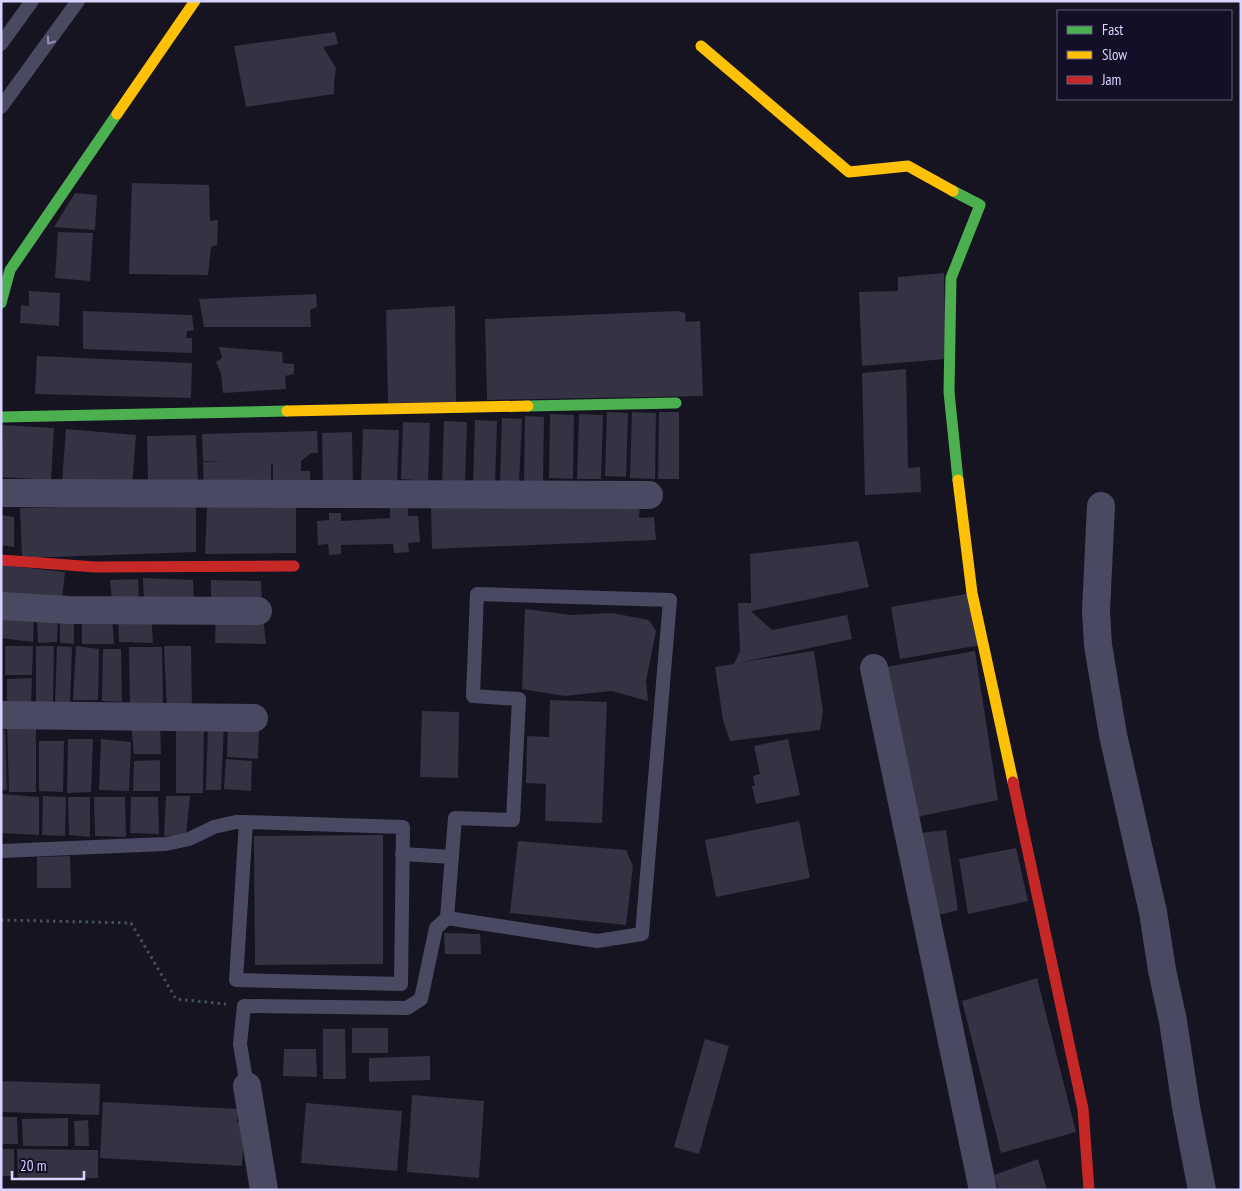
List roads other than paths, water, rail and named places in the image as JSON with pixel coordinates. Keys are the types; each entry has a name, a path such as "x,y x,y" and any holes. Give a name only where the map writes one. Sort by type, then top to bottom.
{"street":[{"path":"1,303 10,270 195,1"},
{"path":"701,46 850,172 908,166 980,204 951,278 949,392 956,466 972,593 1083,1109 1089,1190"},
{"path":"1,416 676,403"},
{"path":"1,493 649,495"},
{"path":"1102,506 1096,611 1098,645 1113,735 1153,912 1162,970 1174,1021 1186,1107 1202,1190"},
{"path":"1,560 95,567 294,566"},
{"path":"1,606 69,610 258,611"},
{"path":"874,668 983,1190"},
{"path":"1,715 254,718"},
{"path":"247,1086 264,1190"}],"lane":[{"path":"1,44 32,1"},
{"path":"1,107 78,1"},
{"path":"247,1086 240,1044 244,1006 407,1008 421,999 436,928 447,918 455,818 512,820 519,698 473,696 477,594 670,600 642,934 597,941 447,918"},
{"path":"1,851 166,844 189,838 214,826 236,822 246,822 403,827 401,984 236,980 246,822"},
{"path":"402,854 452,857"}]}
